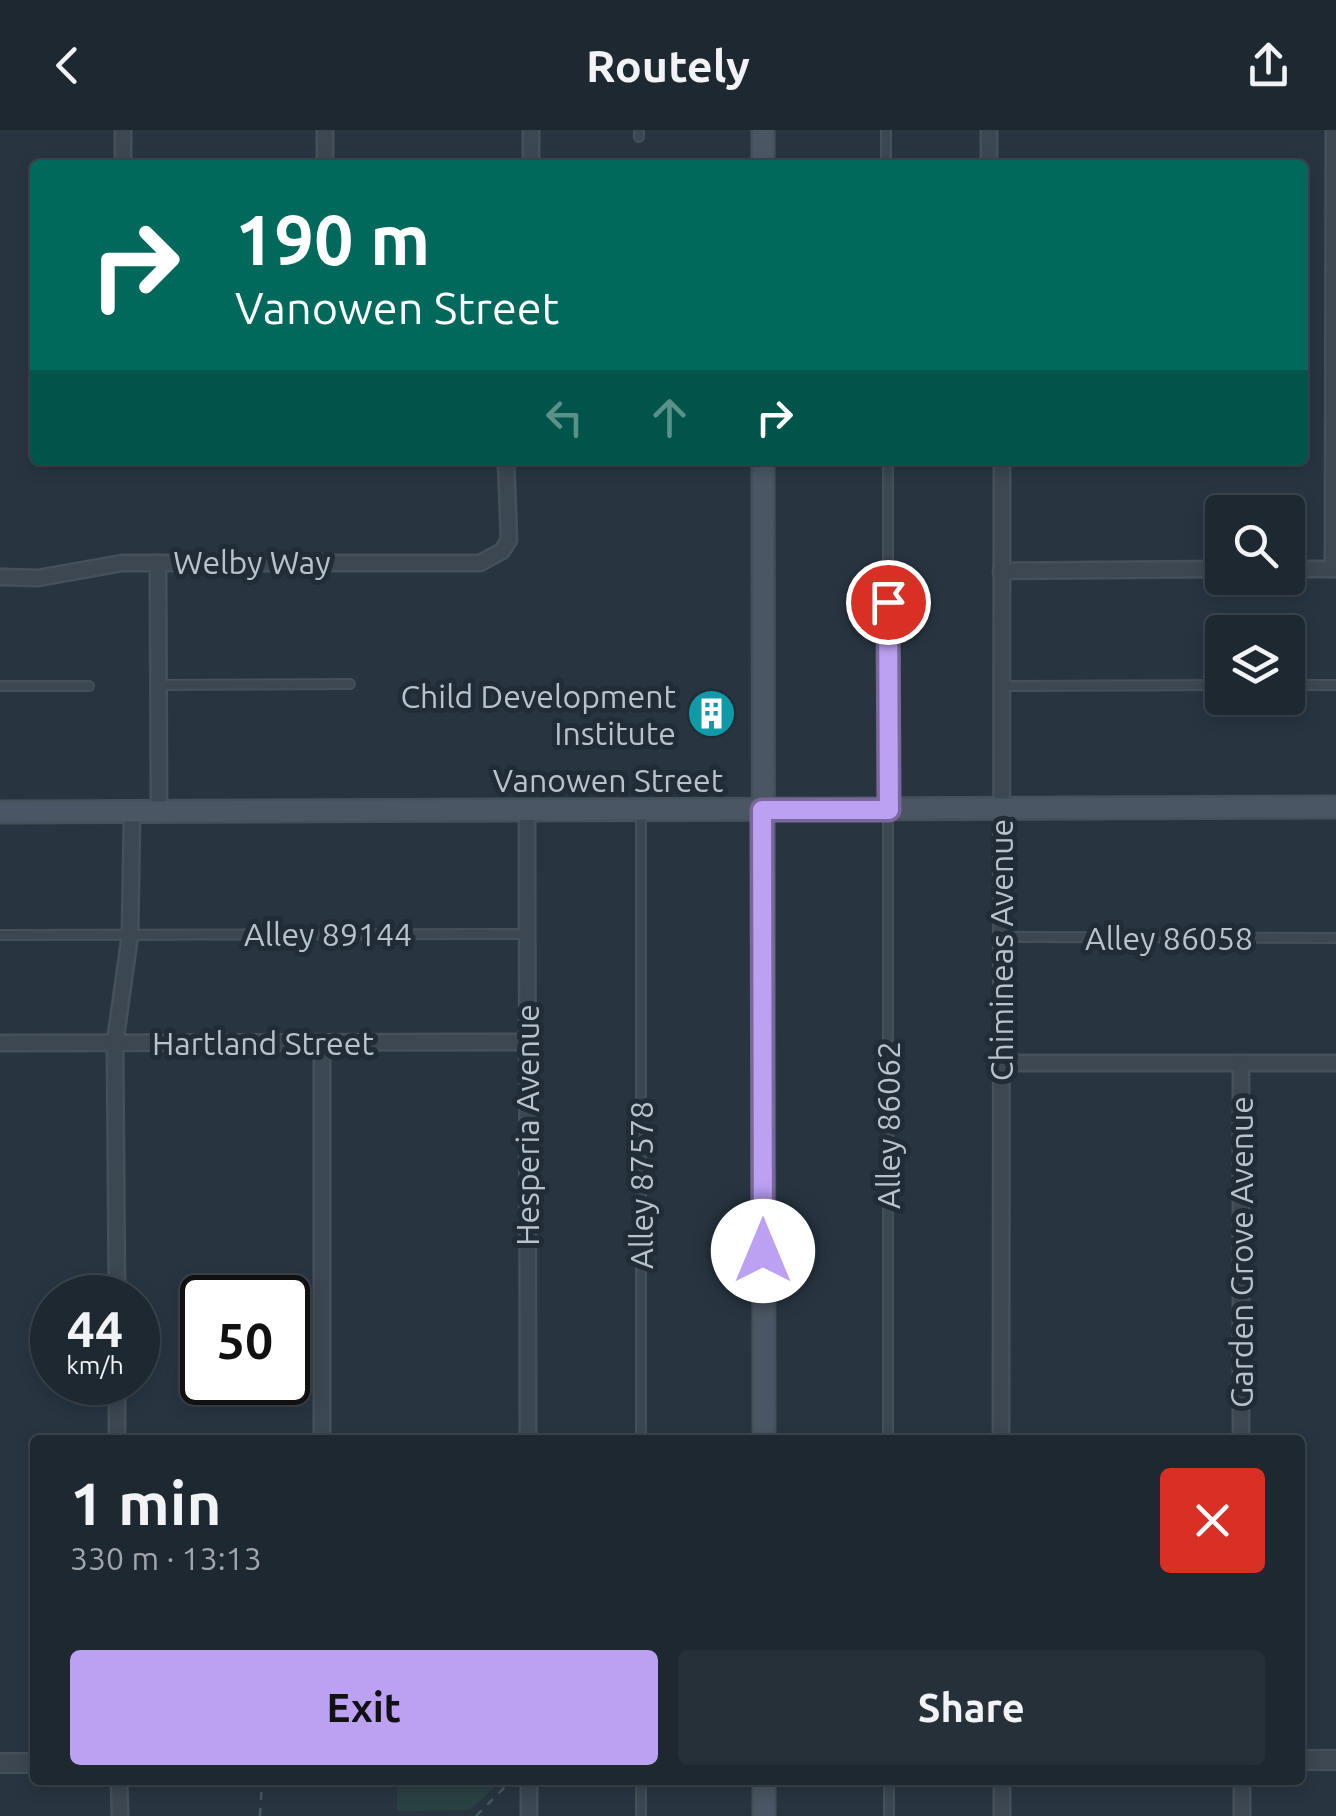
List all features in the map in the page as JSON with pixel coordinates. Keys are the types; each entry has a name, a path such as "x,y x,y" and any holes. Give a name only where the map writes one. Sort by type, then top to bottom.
{"main road":[{"path":"763,130 763,160"},
{"path":"763,465 764,1435"},
{"name":"Vanowen Street","path":"0,812 1336,807"},
{"path":"764,1785 764,1816"}],"street":[{"path":"123,130 123,160"},
{"path":"325,130 325,160"},
{"path":"531,130 532,160"},
{"path":"989,130 989,160"},
{"path":"1305,569 1335,569 1334,130"},
{"name":"Welby Way","path":"0,578 38,578 122,563 471,563 502,551 510,525 506,465"},
{"name":"Chimineas Avenue","path":"1001,1435 1002,465"},
{"path":"158,562 159,812"},
{"path":"1002,571 1205,570"},
{"name":"Hesperia Avenue","path":"527,810 528,1435"},
{"path":"117,1275 116,1043 130,935 132,812"},
{"name":"Hartland Street","path":"0,1043 526,1042"},
{"path":"322,1043 322,1435"},
{"path":"1000,1063 1336,1064"},
{"name":"Garden Grove Avenue","path":"1240,1064 1241,1435"},
{"path":"117,1405 118,1435"},
{"path":"1305,1760 1336,1760"},
{"path":"0,1763 30,1763"},
{"path":"119,1785 120,1816"},
{"path":"529,1785 529,1816"},
{"path":"1002,1785 1002,1816"},
{"path":"1242,1785 1242,1816"}],"lane":[{"path":"886,130 886,160"},
{"name":"Alley 86062","path":"888,465 888,1435"},
{"path":"158,685 350,684"},
{"path":"1001,686 1205,685"},
{"path":"1305,685 1336,685"},
{"path":"0,686 89,686"},
{"name":"Alley 87578","path":"641,1435 642,810"},
{"name":"Alley 89144","path":"0,935 526,934"},
{"name":"Alley 86058","path":"1002,937 1336,938"},
{"path":"641,1785 641,1816"},
{"path":"889,1785 889,1816"}],"path":[{"path":"260,1816 262,1785"},
{"path":"476,1816 507,1785"}],"green space":[{"path":"397,1785 497,1785 470,1810 397,1811"}],"place":[{"name":"Child Development Institute","path":"711,714"}],"route":[{"path":"763,1251 762,810 889,810 888,602"}]}
